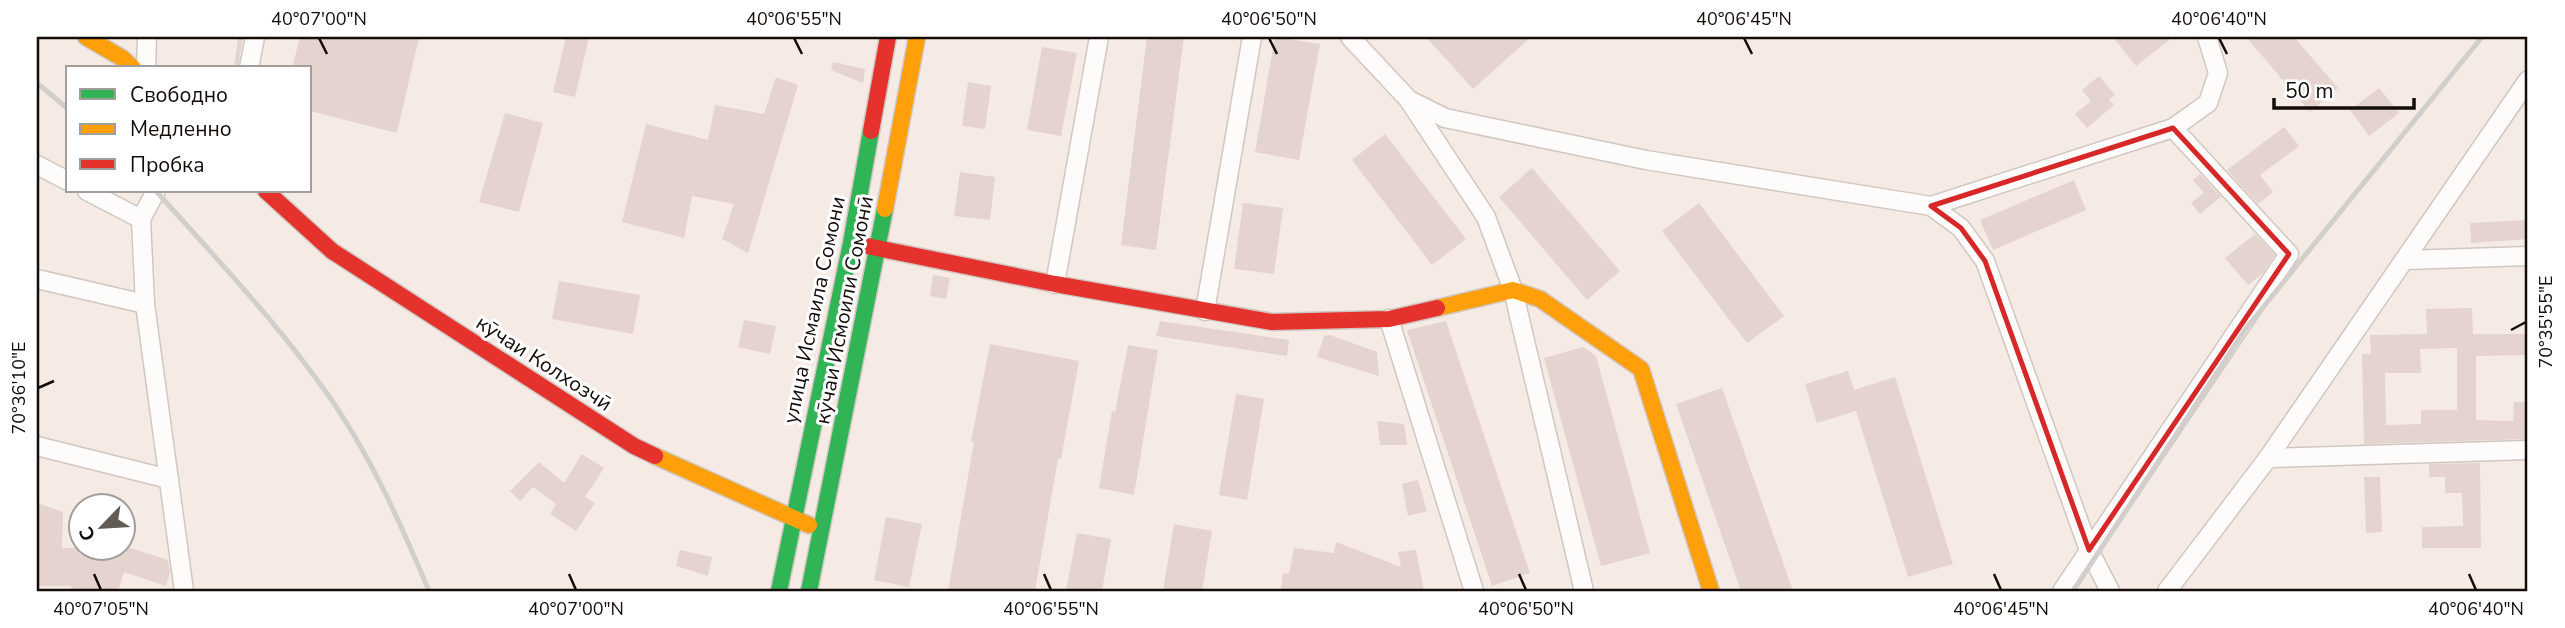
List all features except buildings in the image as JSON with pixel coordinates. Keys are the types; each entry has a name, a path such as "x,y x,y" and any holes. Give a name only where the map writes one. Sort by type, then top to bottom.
{"main road":[{"path":"86,37 131,66"},
{"name":"улица Исмаила Сомони","path":"779,591 851,243 888,37"},
{"name":"кӯчаи Исмоили Сомонӣ","path":"809,591 878,249 917,37"},
{"name":"кӯчаи Колхозчӣ","path":"267,192 332,251 634,446 823,531"},
{"path":"851,243 1055,284 1272,322 1389,319 1513,290 1540,299 1640,369 1711,591"}],"street":[{"path":"146,66 147,37"},
{"path":"249,66 255,37"},
{"path":"1055,284 1099,37"},
{"path":"1205,311 1252,37"},
{"path":"1350,37 1409,100 1486,217 1513,290 1584,591"},
{"path":"1409,100 1446,118 1646,160 1931,206 2173,128 2208,103 2217,73 2207,37"},
{"path":"2167,591 2268,458 2528,80"},
{"path":"2062,591 2289,254 2173,128"},
{"path":"37,165 66,180"},
{"path":"89,192 141,219"},
{"path":"155,192 141,219 145,304 184,591"},
{"path":"1931,206 1961,228 1985,261 2089,550 2110,591"},
{"path":"2406,260 2528,256"},
{"path":"37,279 145,304"},
{"path":"1389,319 1474,591"},
{"path":"37,446 169,479"},
{"path":"2268,458 2528,450"}],"highlighted area":[{"path":"2173,128 2289,254 2089,550 1985,261 1961,228 1931,206"}],"railway":[{"path":"2073,591 2247,327 2482,37"},
{"path":"37,83 66,107"},
{"path":"157,192 271,322 335,405 375,472 429,591"}],"traffic: fast":[{"path":"779,591 851,243 871,131"},
{"path":"809,591 885,209"}],"traffic: slow":[{"path":"86,37 131,66"},
{"path":"885,209 917,37"},
{"path":"1437,308 1513,290 1540,299 1641,369 1711,591"},
{"path":"655,456 809,525"}],"traffic: jam":[{"path":"871,131 888,37"},
{"path":"267,192 332,251 634,446 655,456"},
{"path":"862,245 1055,284 1272,322 1389,319 1437,308"}]}
